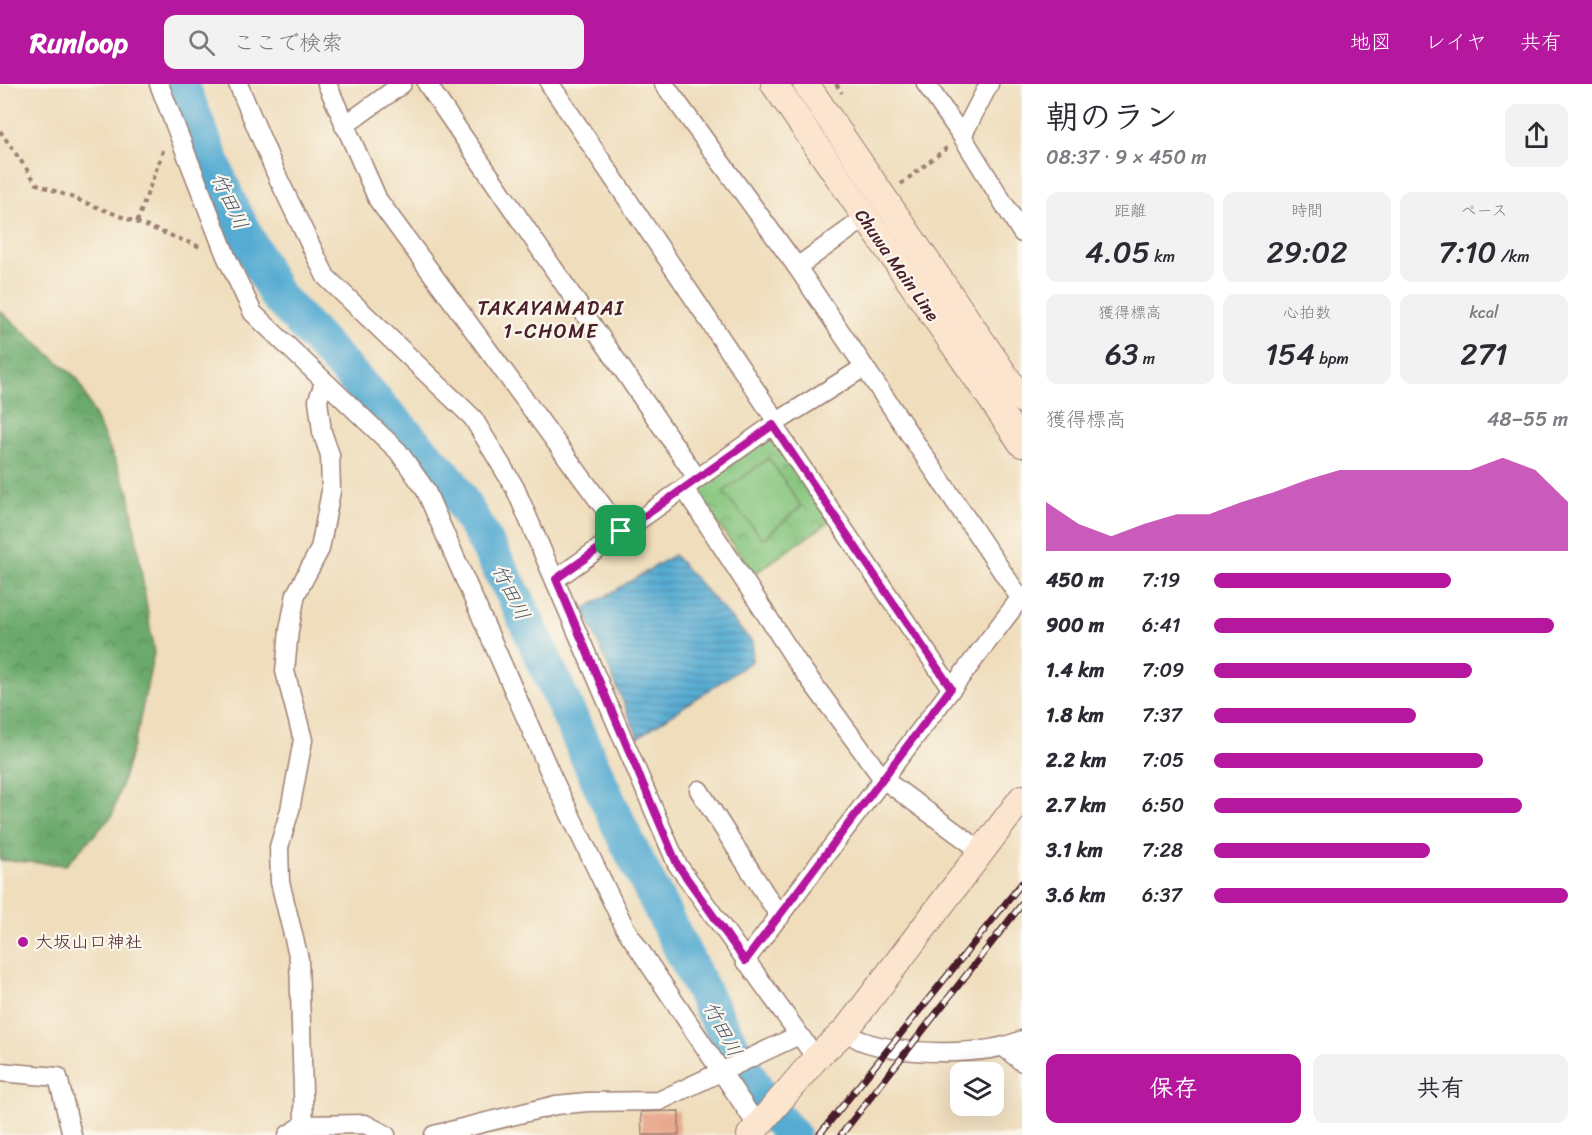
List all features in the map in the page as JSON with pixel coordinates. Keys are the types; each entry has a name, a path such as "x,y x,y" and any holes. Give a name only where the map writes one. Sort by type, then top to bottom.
{"main road":[{"name":"Chuwa Main Line","path":"774,84 1022,444"},
{"name":"Chuwa Main Line","path":"806,84 1022,400"},
{"path":"754,1132 816,1058 846,1030 1022,798"}],"street":[{"path":"159,84 173,125 226,256 253,313 398,451 425,489 548,767 625,928 722,1071 754,1132"},
{"path":"238,84 278,178 326,277 473,418 515,488 677,864 816,1058"},
{"path":"327,84 378,200 621,531"},
{"path":"344,126 402,84"},
{"path":"427,84 690,483 797,662 883,779 981,851"},
{"path":"550,84 951,688"},
{"path":"664,84 797,267 863,368 1021,597 745,961"},
{"path":"926,84 962,136 1022,233"},
{"path":"962,136 989,84"},
{"path":"797,267 865,218"},
{"path":"556,579 775,424 863,368"},
{"path":"304,1125 299,959 280,882 279,847 290,810 303,740 285,671 289,630 296,594 320,549 331,491 330,455 322,432 318,400 324,383"},
{"path":"699,790 780,917"},
{"path":"846,1030 860,1041 923,1053 1005,1048 1022,1040"},
{"path":"434,1135 556,1105 659,1101 799,1035"},
{"path":"1005,1048 1022,1062"},
{"path":"0,1072 58,1077 72,1135"},
{"path":"288,1135 304,1125 365,1124 386,1135"}],"path":[{"path":"137,222 173,125"},
{"path":"0,131 37,184 226,256"},
{"path":"901,184 962,136"}],"green space":[{"path":"0,311 78,379 129,492 154,653 138,729 112,816 66,865 0,860"},
{"path":"772,433 829,522 754,574 692,488"},
{"path":"769,458 801,506 763,539 723,492"}],"water":[{"path":"674,555 753,643 752,661 638,737 584,609"}],"building":[{"path":"679,1111 679,1135 642,1135 641,1112"}],"waterway":[{"name":"竹田川","path":"181,84 227,199 276,295 448,479 482,536 516,599 623,834 718,1021 763,1103 792,1135"}],"railway":[{"path":"819,1135 1022,883"},
{"path":"841,1135 1022,904"}],"place":[{"name":"大坂山口神社","path":"23,942"}],"district":[{"name":"TAKAYAMADAI 1-CHOME","path":"551,320"}],"route":[{"path":"773,425 951,688 745,961 677,864 556,579 621,531 773,425"}]}
